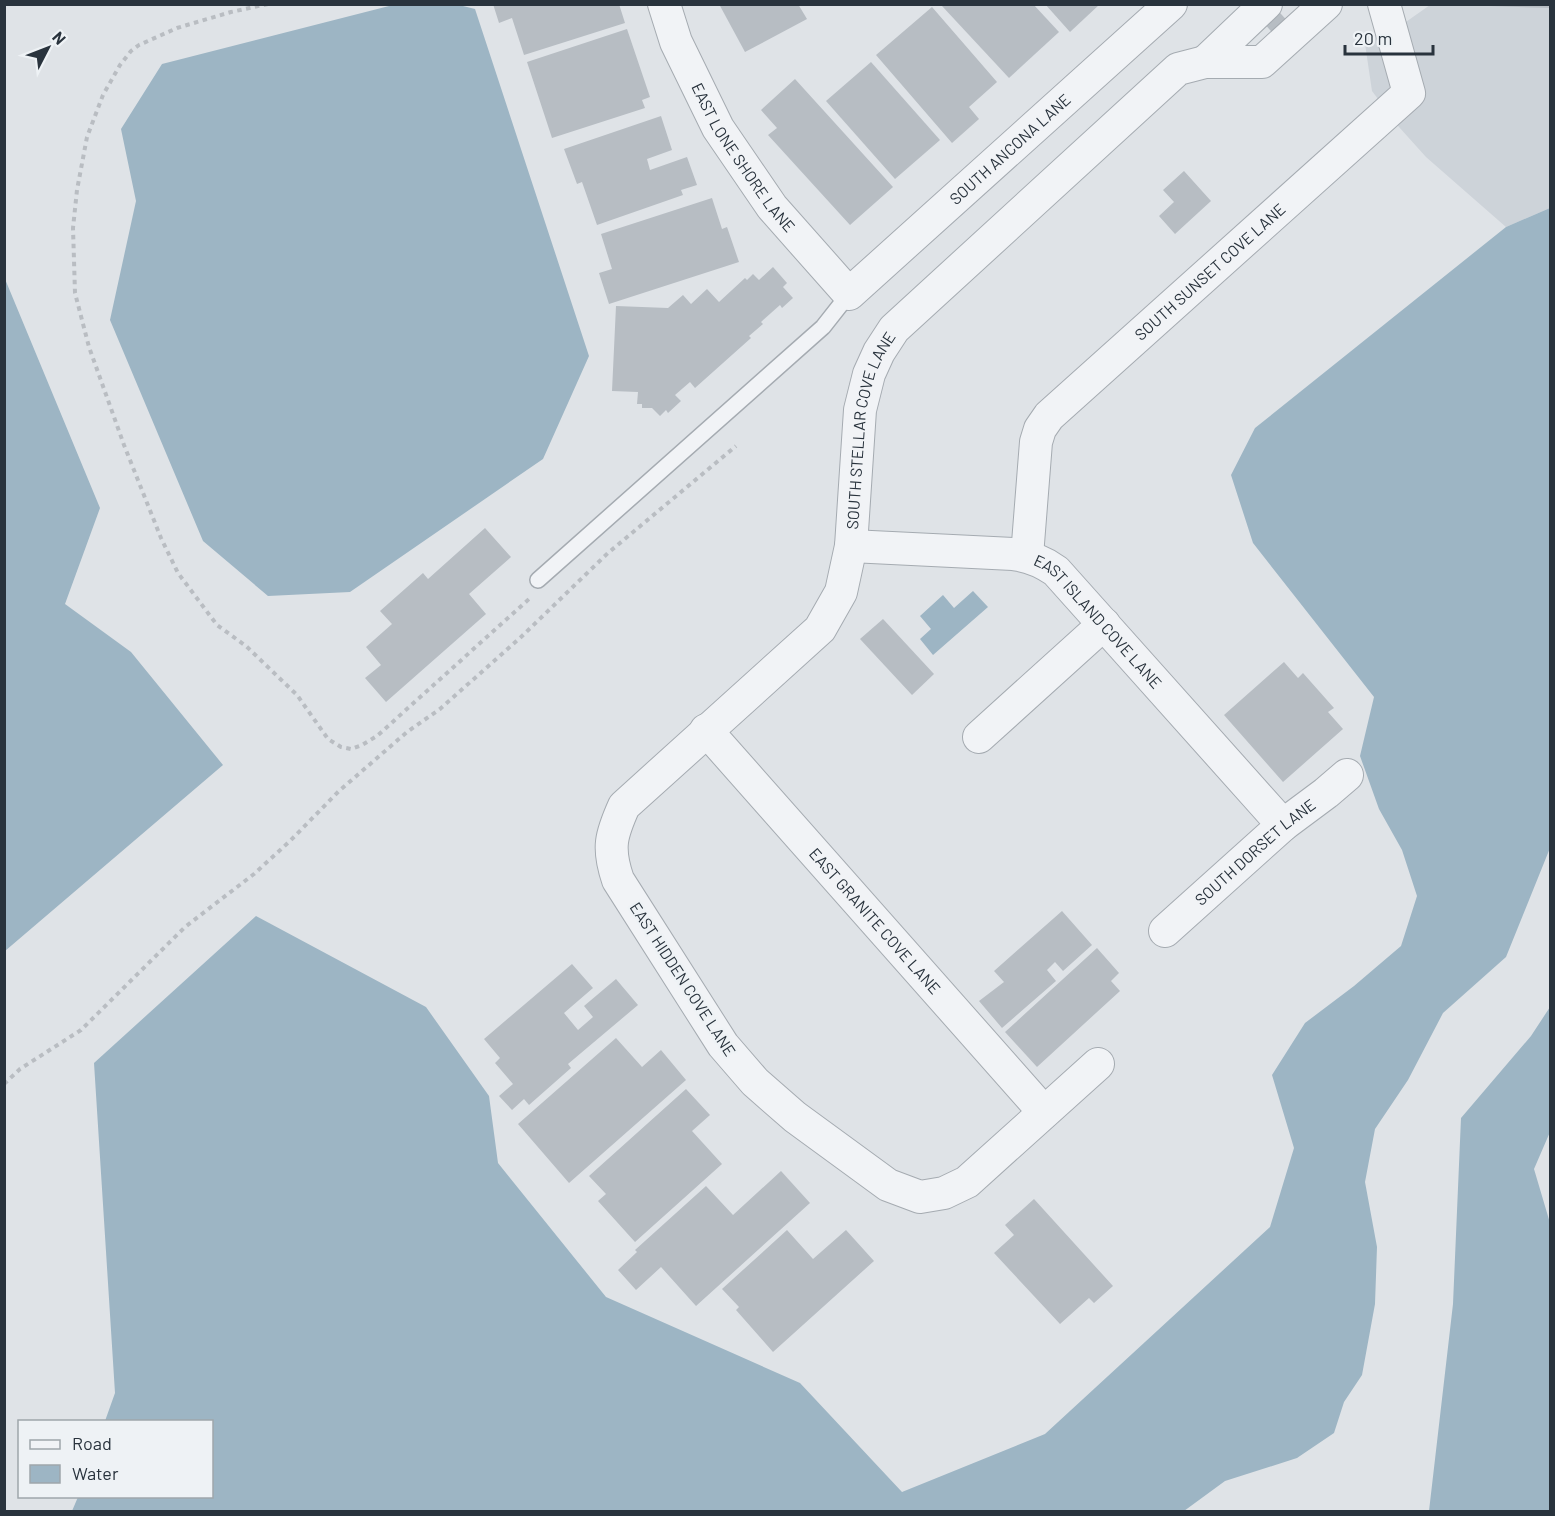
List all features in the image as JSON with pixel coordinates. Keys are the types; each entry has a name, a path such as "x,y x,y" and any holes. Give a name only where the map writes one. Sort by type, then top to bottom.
{"street":[{"name":"EAST LONE SHORE LANE","path":"664,4 676,42 718,128 772,207 849,294"},
{"name":"SOUTH ANCONA LANE","path":"849,294 1171,4"},
{"name":"SOUTH STELLAR COVE LANE","path":"1205,62 1266,4"},
{"name":"SOUTH STELLAR COVE LANE","path":"610,851 612,833 624,806 820,629 841,592 851,546 860,410 869,374 879,352 894,329 1178,69 1205,62 1262,62 1326,4"},
{"name":"SOUTH SUNSET COVE LANE","path":"1027,556 1036,442 1040,429 1049,416 1408,93 1384,4"},
{"name":"EAST ISLAND COVE LANE","path":"851,546 1027,556 1043,562 1056,571 1283,825"},
{"path":"979,737 1104,624"},
{"name":"EAST GRANITE COVE LANE","path":"706,730 1044,1112"},
{"name":"SOUTH DORSET LANE","path":"1165,931 1283,825 1347,775"},
{"name":"EAST HIDDEN COVE LANE","path":"610,851 618,880 723,1045 755,1082 795,1117 888,1185 920,1197 944,1193 967,1182 1044,1112"},
{"path":"1044,1112 1098,1064"}],"lane":[{"path":"538,580 823,327 849,294"}],"path":[{"path":"268,4 177,28 131,51 103,95 87,136 73,228 75,293 89,347 160,538 178,573 217,625 246,646 297,695 328,739 341,747 351,749 377,736 536,592 538,580"},
{"path":"4,1084 20,1069 81,1030 185,927 254,874 339,791 407,732 440,709 522,637 608,553 736,446"}],"shaded area":[{"path":"1430,5 1550,5 1550,208 1506,227 1426,157 1399,127 1372,91 1364,37 1393,31"}],"water":[{"path":"455,4 475,9 589,356 543,459 350,592 268,596 203,541 110,320 136,201 121,129 162,64 393,5"},
{"path":"1550,208 1550,848 1506,957 1443,1013 1408,1080 1375,1129 1365,1182 1377,1247 1375,1304 1362,1375 1344,1402 1334,1433 1297,1458 1225,1481 1184,1511 72,1511 78,1498 213,1498 213,1420 105,1420 115,1393 94,1063 256,916 426,1007 489,1096 498,1163 606,1297 800,1383 902,1492 1045,1434 1270,1227 1294,1148 1272,1075 1305,1023 1401,946 1417,896 1402,850 1379,809 1360,756 1374,697 1253,543 1231,475 1255,428 1506,227"},
{"path":"5,279 100,508 65,604 131,652 223,765 5,951"},
{"path":"973,591 988,607 933,655 920,639 931,629 920,616 943,595 954,608"},
{"path":"1550,1007 1550,1132 1534,1169 1550,1223 1550,1511 1429,1511 1453,1304 1461,1118 1531,1036"}],"building":[{"path":"493,4 619,4 625,23 524,55 512,18 499,23"},
{"path":"719,4 798,4 807,19 745,52"},
{"path":"944,4 1033,4 1059,32 1009,78 942,6"},
{"path":"1045,4 1100,4 1070,32"},
{"path":"1247,4 1272,4 1291,25 1277,38"},
{"path":"1489,4 1550,4 1550,8 1489,6"},
{"path":"932,7 997,82 969,107 979,119 952,143 876,55"},
{"path":"627,29 650,97 642,100 645,108 552,138 527,62"},
{"path":"871,62 940,140 895,179 826,101"},
{"path":"795,79 893,187 850,225 768,135 777,128 761,110"},
{"path":"661,116 672,150 647,159 650,170 687,157 697,185 681,190 683,195 597,225 582,182 577,184 564,149"},
{"path":"1184,171 1211,201 1175,234 1159,216 1174,202 1163,190"},
{"path":"712,198 722,229 727,227 739,262 609,304 599,273 612,269 601,234"},
{"path":"773,267 787,283 783,287 793,298 782,308 780,305 761,322 763,324 749,336 751,338 695,388 690,382 675,395 681,401 668,413 666,410 660,416 652,408 642,408 642,404 637,404 638,392 612,391 616,306 668,308 683,295 691,304 707,289 719,302 745,278 747,280 753,274 759,280"},
{"path":"485,528 511,557 469,594 486,614 386,702 365,678 381,665 366,647 392,624 380,611 423,573 428,579"},
{"path":"883,619 934,674 912,695 860,639"},
{"path":"1284,662 1298,678 1303,673 1334,708 1328,712 1343,729 1283,782 1224,715"},
{"path":"1062,911 1092,945 1063,971 1055,962 1047,970 1056,981 1002,1028 979,1001 1004,982 994,971"},
{"path":"1097,948 1119,973 1111,981 1120,991 1037,1067 1005,1032"},
{"path":"572,964 593,988 564,1013 578,1030 593,1017 584,1006 616,979 638,1005 568,1064 571,1068 529,1105 524,1099 512,1110 499,1096 513,1084 495,1063 500,1058 484,1039"},
{"path":"616,1038 642,1067 661,1050 686,1080 569,1183 518,1124"},
{"path":"686,1089 710,1115 692,1131 722,1164 635,1242 598,1201 606,1194 589,1176"},
{"path":"781,1171 810,1203 696,1306 661,1267 636,1290 618,1270 637,1252 635,1250 706,1186 733,1215"},
{"path":"1034,1199 1113,1286 1094,1303 1089,1298 1060,1324 994,1253 1014,1235 1005,1225"},
{"path":"787,1230 813,1259 846,1230 874,1261 773,1352 736,1310 739,1307 722,1289"}]}
